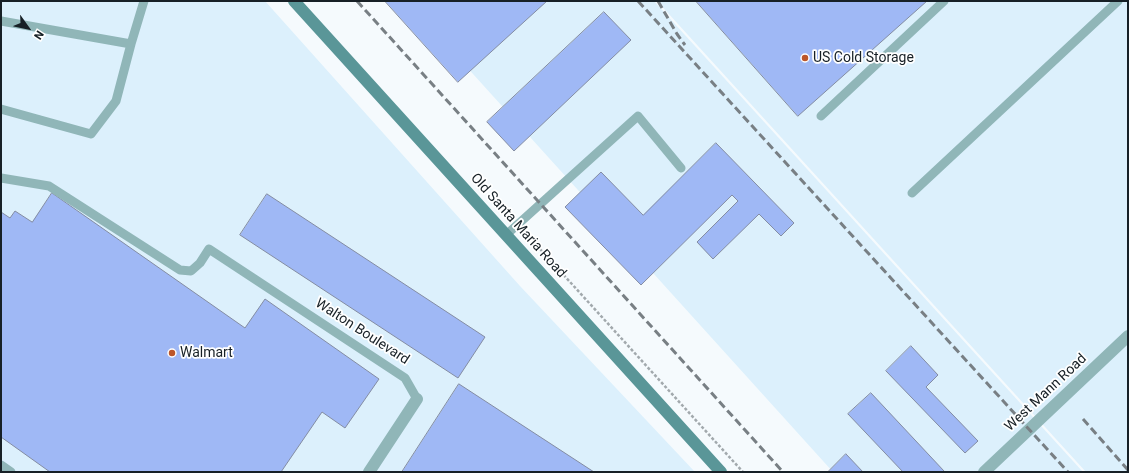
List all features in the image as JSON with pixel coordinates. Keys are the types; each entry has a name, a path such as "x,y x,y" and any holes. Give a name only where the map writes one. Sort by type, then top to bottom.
{"main road":[{"name":"Old Santa Maria Road","path":"294,1 721,472"}],"street":[{"name":"West Mann Road","path":"984,472 1128,336"},
{"name":"Walton Boulevard","path":"369,472 417,399"}],"lane":[{"path":"1,109 91,134 116,101 144,1"},
{"path":"821,116 944,1"},
{"path":"912,193 1118,1"},
{"path":"1,21 131,44"},
{"path":"506,235 638,116 681,168"},
{"name":"Walton Boulevard","path":"1,178 48,186 180,270 191,271 200,263 209,249 405,378 417,399"},
{"path":"1,465 11,472"}],"path":[{"path":"486,189 518,224"},
{"path":"536,244 743,472"}],"shaded area":[{"path":"1,1 265,1 520,286 695,472 1,472"},
{"path":"407,1 654,1 1083,472 833,472"},
{"path":"657,1 1128,1 1128,472 1086,472"}],"building":[{"path":"385,1 547,1 458,82"},
{"name":"US Cold Storage","path":"696,1 927,1 798,116"},
{"path":"604,12 631,40 514,151 487,122"},
{"path":"716,143 794,223 781,236 759,214 713,259 697,242 738,201 732,195 641,285 565,207 601,172 643,215"},
{"name":"Walmart","path":"52,193 245,328 265,299 379,379 345,428 322,412 281,472 50,472 1,437 1,212 10,218 15,211 32,222"},
{"path":"267,194 485,337 458,378 240,235"},
{"path":"911,346 938,375 926,387 978,441 965,453 886,371"},
{"path":"459,384 594,472 402,472"},
{"path":"871,393 944,471 943,472 903,472 848,414"},
{"path":"846,454 863,472 828,472"}],"railway":[{"path":"357,1 783,472"},
{"path":"638,1 1068,472"},
{"path":"658,1 685,45"},
{"path":"1083,419 1128,470"}],"place":[{"name":"US Cold Storage","path":"805,58"},
{"name":"Walmart","path":"172,353"}]}
